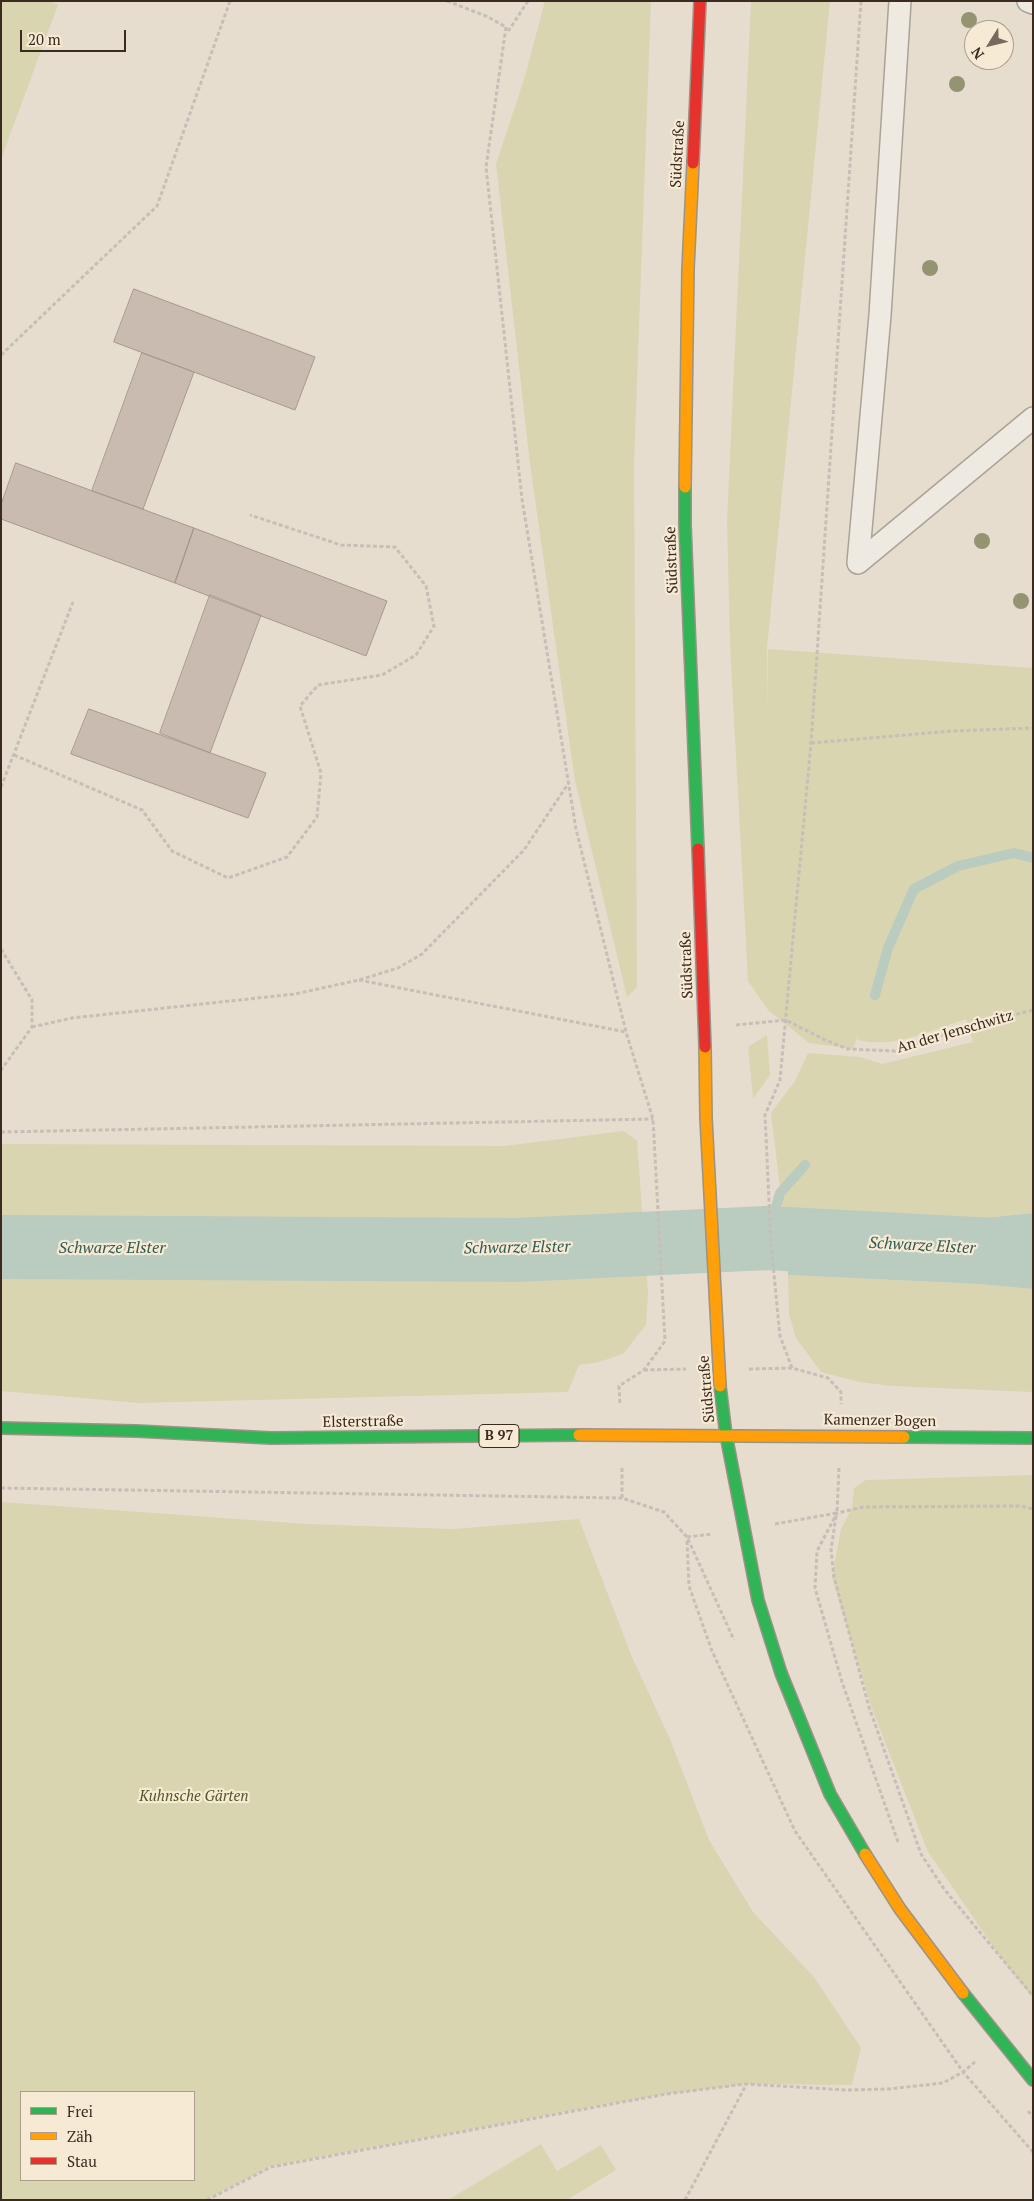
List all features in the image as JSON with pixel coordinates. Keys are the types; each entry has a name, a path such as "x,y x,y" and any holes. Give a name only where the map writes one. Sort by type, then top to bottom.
{"main road":[{"name":"Südstraße","path":"700,1 688,269 685,525 706,1118 718,1369 726,1435 758,1600 781,1673 830,1794 900,1909 936,1959 1033,2080"},
{"name":"Elsterstraße","path":"1,1428 136,1431 271,1438 726,1435"},
{"name":"Kamenzer Bogen","path":"726,1435 1033,1438"}],"lane":[{"path":"900,1 880,315 858,563 1033,418"},
{"path":"1028,1 1033,3"}],"path":[{"path":"1,355 157,206 230,1"},
{"path":"447,1 486,16 509,30 528,1"},
{"path":"792,1368 780,1336 771,1244 765,1115 780,1080 811,743 861,1"},
{"path":"506,27 486,167 522,499 576,829 626,1032 653,1119 665,1341"},
{"path":"14,755 142,810 172,851 228,878 287,857 317,817 318,808 321,773 300,706 318,685 382,675 416,656 434,626 426,586 394,547 341,545 250,515"},
{"path":"1,787 73,602"},
{"path":"811,743 952,731 1033,728"},
{"path":"32,1026 72,1018 295,994 358,980 398,968 422,954 524,850 568,783"},
{"path":"1,949 32,1000 32,1026 1,1070"},
{"path":"358,980 626,1032"},
{"name":"An der Jenschwitz","path":"786,1020 825,1040 848,1049 895,1051 967,1027 1033,1010"},
{"path":"704,1028 786,1020"},
{"path":"1,1132 653,1119"},
{"path":"1,1488 622,1498"},
{"path":"836,1513 863,1507 1021,1506 1033,1509"},
{"path":"836,1513 817,1551 815,1588 842,1682 899,1845"},
{"path":"836,1513 831,1550 834,1577 869,1707 921,1854 944,1889 1033,1996"},
{"path":"207,2200 271,2167 666,2094 746,2084 847,2090 889,2089 943,2083 962,2072 982,2056 1004,2045"},
{"path":"685,2200 746,2084"}],"green space":[{"path":"1,1 50,1 58,5 1,159"},
{"path":"545,1 651,1 634,464 637,987 627,997 575,781 530,464 496,164 525,76"},
{"path":"751,1 830,1 767,648 767,713 768,649 1033,668 1033,1213 956,1221 785,1229 771,1113 795,1081 808,1053 860,1057 882,1064 973,1042 966,1019 927,1033 899,1040 871,1042 858,1040 858,1036 853,1049 809,1043 768,1010 748,981 730,644 727,520"},
{"path":"767,1035 770,1075 753,1099 748,1047"},
{"path":"623,1131 637,1140 648,1293 646,1325 623,1354 599,1362 579,1365 568,1392 139,1403 1,1391 1,1144 505,1146"},
{"path":"788,1275 979,1284 1033,1289 1033,1392 892,1386 859,1382 821,1372 796,1338 789,1314"},
{"path":"1033,1475 1033,1998 1000,1956 928,1852 871,1706 832,1577 841,1529 852,1508 854,1488 866,1480"},
{"name":"Kuhnsche Gärten","path":"1,1502 307,1524 453,1529 579,1519 632,1657 670,1739 709,1840 753,1912 814,1977 861,2048 852,2085 746,2084 665,2094 580,2109 271,2166 205,2200 1,2200"},
{"path":"541,2144 557,2171 601,2145 616,2170 567,2200 448,2200"}],"water":[{"path":"1033,1213 1033,1289 979,1284 788,1275 785,1229 956,1221"}],"building":[{"path":"134,289 315,357 295,410 114,342"},
{"path":"142,353 194,372 143,509 92,491"},
{"path":"16,463 194,528 175,583 1,519 1,505"},
{"path":"194,528 387,601 366,656 175,583"},
{"path":"210,595 261,615 210,753 160,733"},
{"path":"89,709 266,773 248,818 71,754"}],"waterway":[{"path":"875,995 888,948 914,889 958,866 1014,853 1033,858"},
{"path":"767,1238 780,1193 805,1165"},
{"name":"Schwarze Elster","path":"1,1247 517,1250 767,1238 1033,1252"}],"traffic: fast":[{"path":"685,487 698,849"},
{"path":"720,1386 726,1435 758,1600 781,1673 830,1794 865,1854"},
{"path":"1,1428 136,1431 271,1438 579,1435"},
{"path":"904,1437 1033,1438"},
{"path":"963,1993 1033,2080"}],"traffic: slow":[{"path":"685,487 688,269 693,163"},
{"path":"705,1047 706,1118 720,1386"},
{"path":"579,1435 904,1437"},
{"path":"865,1854 900,1909 963,1993"}],"traffic: jam":[{"path":"693,163 700,1"},
{"path":"698,849 705,1047"}]}
